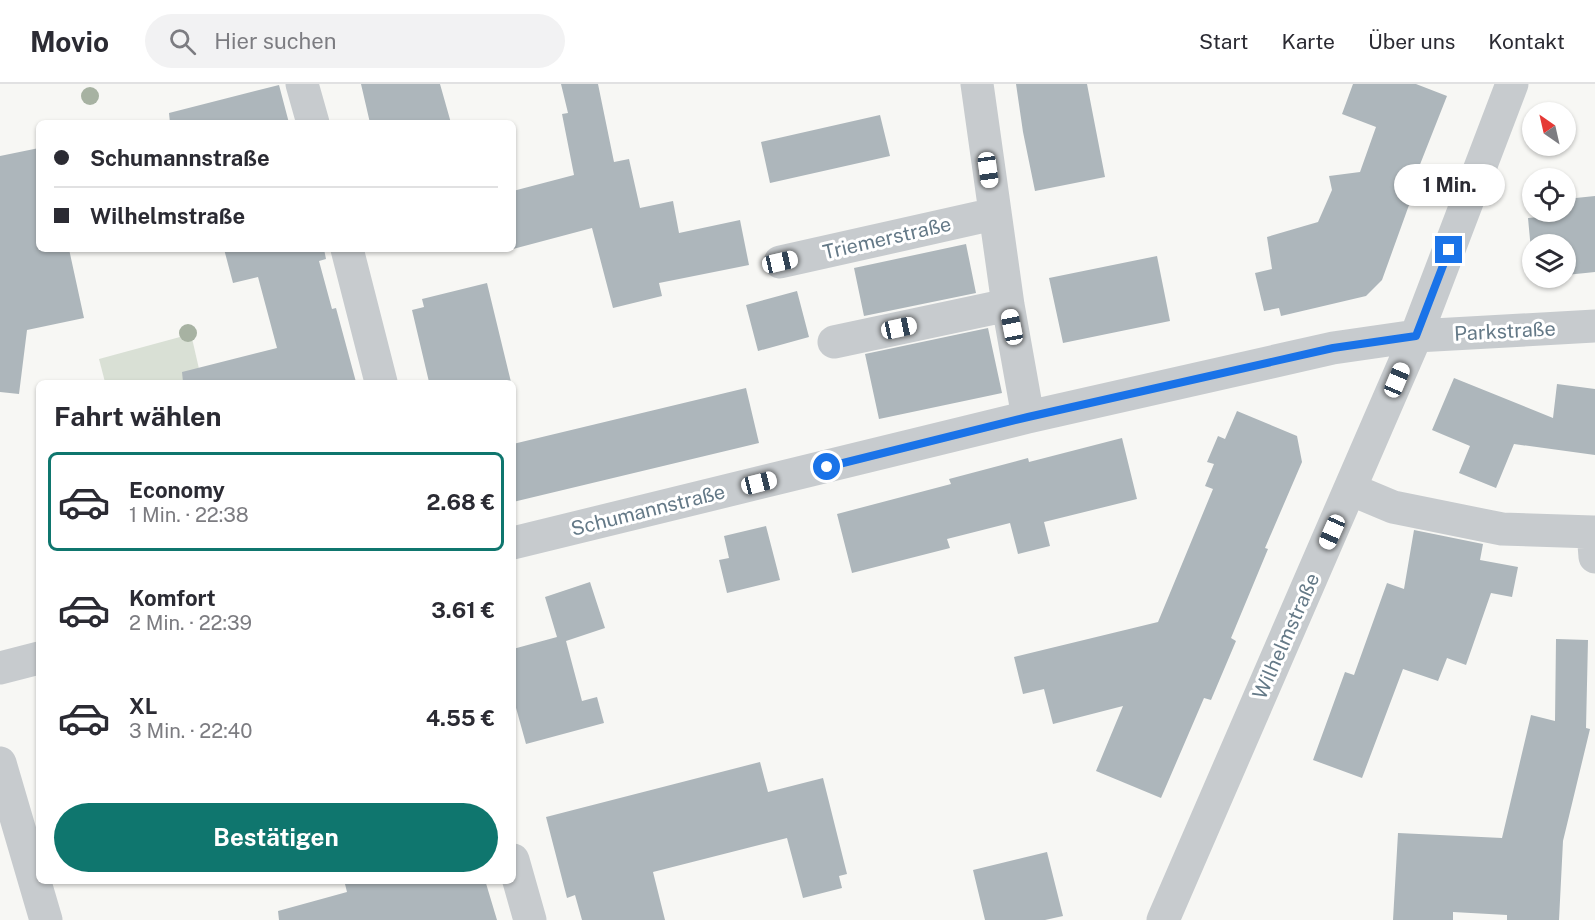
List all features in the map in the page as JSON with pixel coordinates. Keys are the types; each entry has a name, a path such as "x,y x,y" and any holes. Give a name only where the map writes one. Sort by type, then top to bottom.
{"street":[{"path":"303,84 312,120"},
{"path":"977,84 994,214 1028,417"},
{"name":"Wilhelmstraße","path":"1163,920 1416,336 1512,84"},
{"name":"Triemerstraße","path":"780,262 994,214"},
{"path":"348,252 380,380"},
{"path":"834,342 1008,305"},
{"name":"Parkstraße","path":"1416,336 1595,326"},
{"name":"Schumannstraße","path":"516,542 1028,417 1333,348 1416,336"},
{"path":"1350,489 1394,507 1502,529 1593,532 1595,557"},
{"path":"0,668 36,659"},
{"path":"0,763 45,920"},
{"path":"516,871 530,920"}],"shaded area":[{"path":"191,334 202,380 104,380 99,359"}],"building":[{"path":"361,84 440,84 450,120 369,120"},
{"path":"561,84 598,84 614,162 629,159 640,208 673,201 679,233 740,220 749,265 659,283 662,296 613,308 592,228 516,248 516,190 574,175 562,114 568,113"},
{"path":"1016,84 1087,84 1105,177 1035,191"},
{"path":"1353,84 1416,84 1447,96 1419,167 1422,169 1382,280 1366,296 1281,316 1279,308 1264,311 1255,273 1272,269 1267,237 1318,222 1332,190 1329,176 1360,172 1376,127 1342,114"},
{"path":"279,85 288,120 170,120 169,113"},
{"path":"880,115 890,156 770,183 761,142"},
{"path":"36,149 36,252 70,252 84,318 27,330 19,394 0,392 0,156"},
{"path":"1595,196 1595,272 1576,274 1576,234 1529,234 1528,222 1576,222 1576,198"},
{"path":"966,244 976,293 864,316 854,268"},
{"path":"225,252 325,252 326,259 319,261 332,309 336,308 355,380 183,380 182,372 277,348 258,277 233,283"},
{"path":"1157,256 1170,321 1063,343 1049,278"},
{"path":"487,283 511,380 429,380 412,310 424,307 422,299"},
{"path":"797,291 809,337 758,351 746,305"},
{"path":"988,328 1002,393 879,419 865,354"},
{"path":"1454,378 1553,418 1557,384 1595,389 1595,455 1514,444 1496,488 1459,473 1470,446 1432,430"},
{"path":"746,388 759,443 516,501 516,443"},
{"path":"1237,411 1297,436 1302,462 1265,548 1268,549 1231,638 1236,641 1211,700 1204,698 1161,798 1096,771 1123,706 1053,724 1044,689 1023,694 1014,657 1158,622 1213,489 1205,486 1214,464 1207,462 1218,436 1225,439"},
{"path":"1122,438 1137,499 1044,522 1050,546 1018,554 1010,523 947,539 950,548 852,573 837,514 951,484 949,479 1028,458 1029,462"},
{"path":"766,526 780,580 727,593 719,560 729,558 724,536"},
{"path":"1414,530 1483,544 1480,560 1518,567 1512,597 1491,593 1466,665 1447,658 1438,681 1403,669 1362,778 1313,760 1345,672 1354,675 1387,583 1404,589"},
{"path":"590,582 605,628 566,641 582,701 597,697 604,723 526,744 516,708 516,648 557,637 545,597"},
{"path":"1556,639 1588,640 1586,728 1590,729 1563,841 1559,920 1507,920 1507,915 1453,912 1453,920 1393,920 1398,833 1502,838 1531,715 1555,721"},
{"path":"760,762 768,792 823,778 847,874 839,876 842,888 803,898 787,838 653,872 665,920 582,920 575,895 567,898 546,817"},
{"path":"1047,852 1063,916 1045,920 985,920 973,870"},
{"path":"345,884 486,884 497,920 279,920 278,911 347,892"}],"route":[{"path":"827,467 1028,417 1333,348 1416,336 1449,250"}]}
